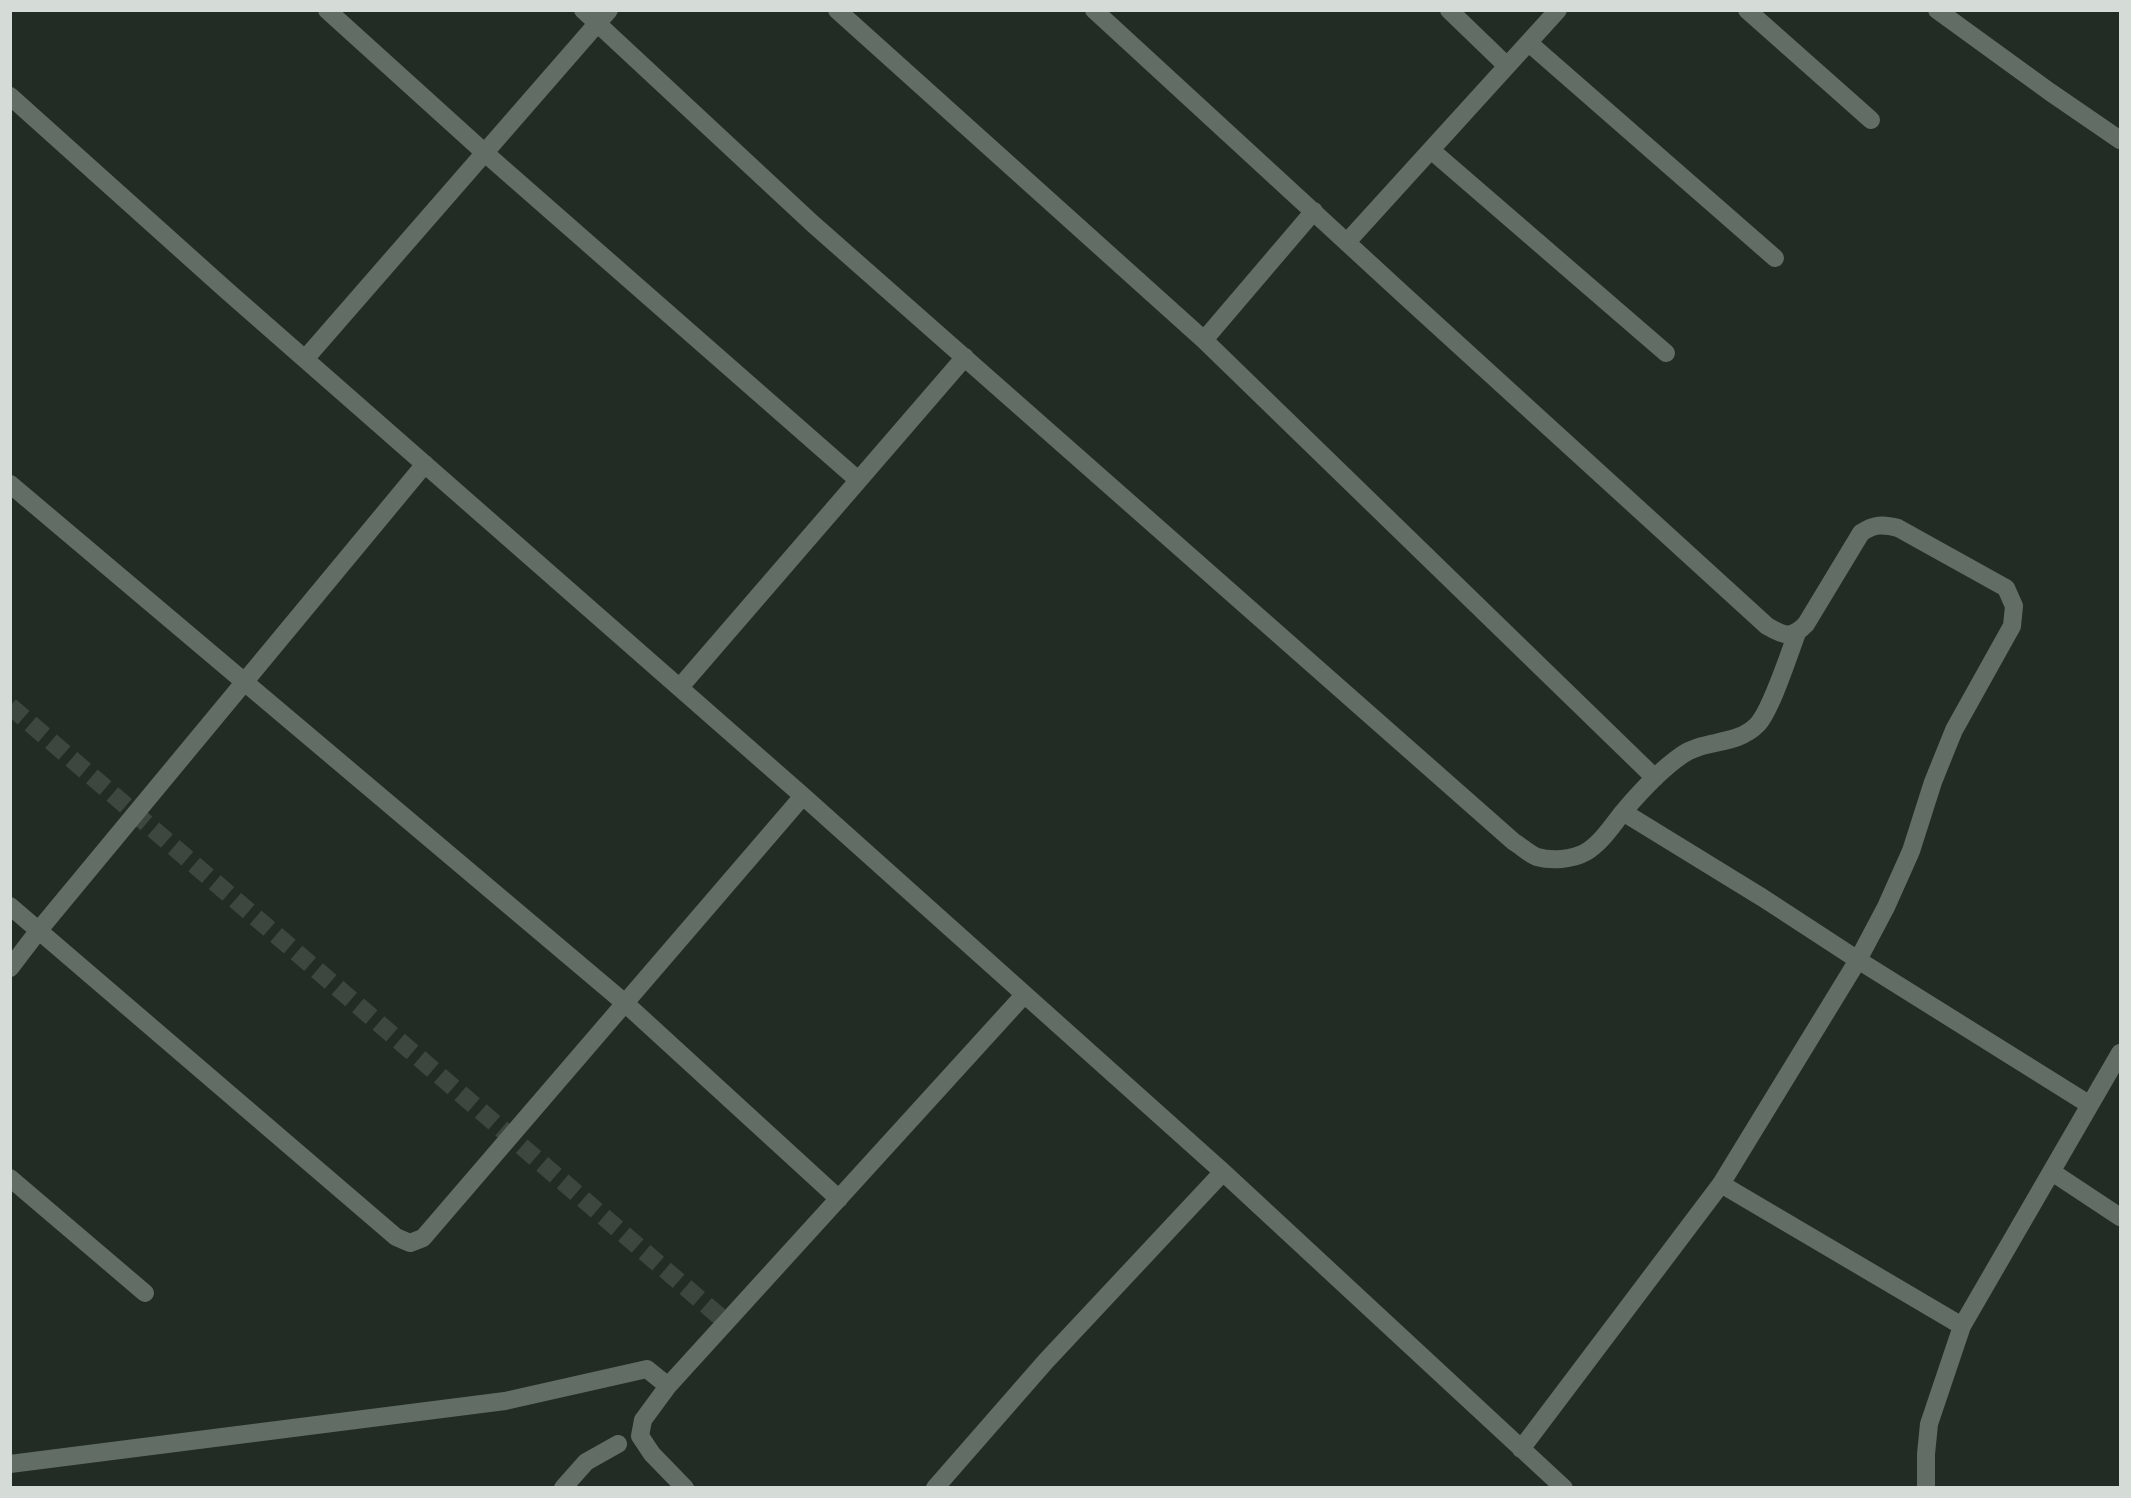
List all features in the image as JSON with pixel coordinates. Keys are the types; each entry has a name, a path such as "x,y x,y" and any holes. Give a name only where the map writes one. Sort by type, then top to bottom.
{"street":[{"path":"327,10 485,153 858,480"},
{"path":"582,10 603,17 813,224 1514,842 1535,856 1558,860 1585,852 1609,831 1623,812 1655,778 1683,754 1700,746 1739,738 1758,724 1770,702 1797,633 1806,624 1861,533 1871,526 1885,525 1898,528 2006,588 2014,606 2012,626 1954,730 1911,850 1886,907 1858,960 1721,1184 1521,1449"},
{"path":"837,10 1204,340 1655,778"},
{"path":"1094,10 1506,390 1767,626 1782,635 1797,633"},
{"path":"1449,10 1508,66"},
{"path":"1347,242 1558,10"},
{"path":"1747,10 1871,120"},
{"path":"1937,10 2049,92 2121,140"},
{"path":"305,359 603,17"},
{"path":"1528,43 1775,258"},
{"path":"10,96 305,359 803,796 1223,1172 1564,1488"},
{"path":"1431,150 1666,353"},
{"path":"1204,340 1314,211"},
{"path":"680,687 965,357"},
{"path":"10,968 425,464"},
{"path":"10,483 626,1004 839,1199"},
{"path":"10,906 396,1237 410,1243 423,1238 803,796"},
{"path":"1623,812 2090,1105"},
{"path":"685,1488 652,1454 640,1436 642,1420 668,1386 1024,995"},
{"path":"1926,1488 1929,1424 1962,1326 2121,1053"},
{"path":"935,1488 1046,1360 1223,1172"},
{"path":"2052,1172 2121,1217"},
{"path":"10,1178 145,1293"},
{"path":"1721,1184 1962,1326"},
{"path":"10,1464 505,1401 647,1369 668,1386"},
{"path":"563,1488 586,1462 618,1444"}],"tunnel":[{"path":"10,706 726,1322"}]}
